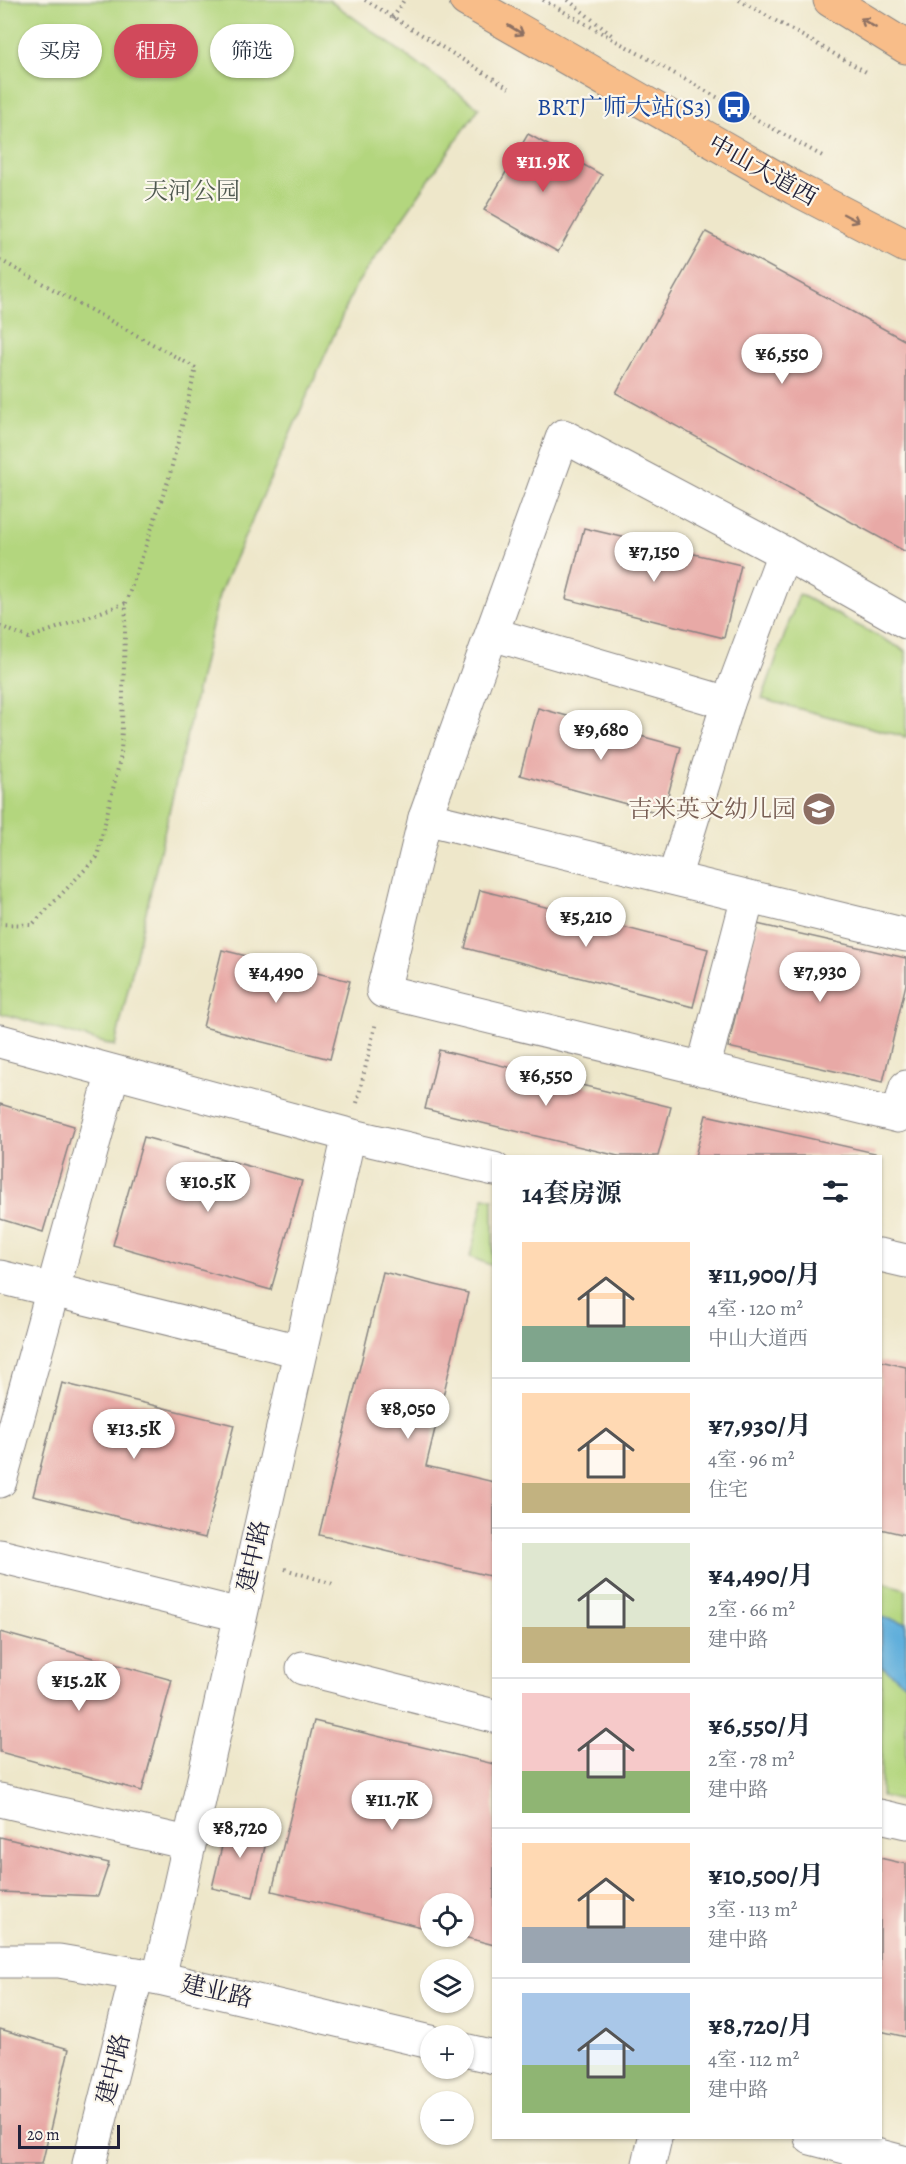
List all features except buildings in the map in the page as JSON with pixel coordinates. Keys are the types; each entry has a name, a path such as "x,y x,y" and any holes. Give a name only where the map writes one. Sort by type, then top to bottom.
{"highway":[{"name":"中山大道西","path":"466,0 794,188 906,246"},
{"path":"830,0 905,44"}],"street":[{"path":"906,622 563,436 425,818 383,991 898,1116 906,1086"},
{"path":"674,878 728,703 784,554"},
{"path":"492,634 728,703"},
{"path":"425,818 906,935"},
{"path":"703,1069 748,897"},
{"path":"0,1041 349,1136 492,1168"},
{"path":"0,1480 113,1072"},
{"name":"建中路","path":"89,2164 188,1843 349,1136"},
{"path":"882,1255 906,1261"},
{"path":"0,1277 300,1351"},
{"path":"0,1556 240,1615"},
{"path":"303,1668 492,1715"},
{"path":"0,1800 188,1843"},
{"path":"882,1816 906,1822"},
{"name":"建业路","path":"0,1961 59,1961 148,1976 420,2040"},
{"path":"474,2052 492,2057"},
{"path":"649,2164 655,2139"},
{"path":"815,2139 906,2163"}],"path":[{"path":"365,0 509,88"},
{"path":"393,18 404,0"},
{"path":"543,0 824,157"},
{"path":"568,0 622,44"},
{"path":"739,0 868,73"},
{"path":"0,260 196,368 169,478 126,603 121,755 97,857 32,925 0,924"},
{"path":"0,626 29,638 126,603"},
{"path":"349,1136 372,1037"},
{"path":"253,1559 333,1584"}],"green space":[{"name":"天河公园","path":"0,0 329,0 479,108 356,285 219,595 115,1046 0,1013"},
{"path":"799,594 906,651 906,737 762,699"},
{"path":"484,1197 492,1199 492,1266 470,1257"},
{"path":"882,1582 906,1589 906,1802 882,1796"}],"water":[{"path":"882,1617 906,1623 906,1684 882,1667"}],"place":[{"name":"BRT广师大站(S3)","path":"734,107"},
{"name":"吉米英文幼儿园","path":"819,809"}]}
